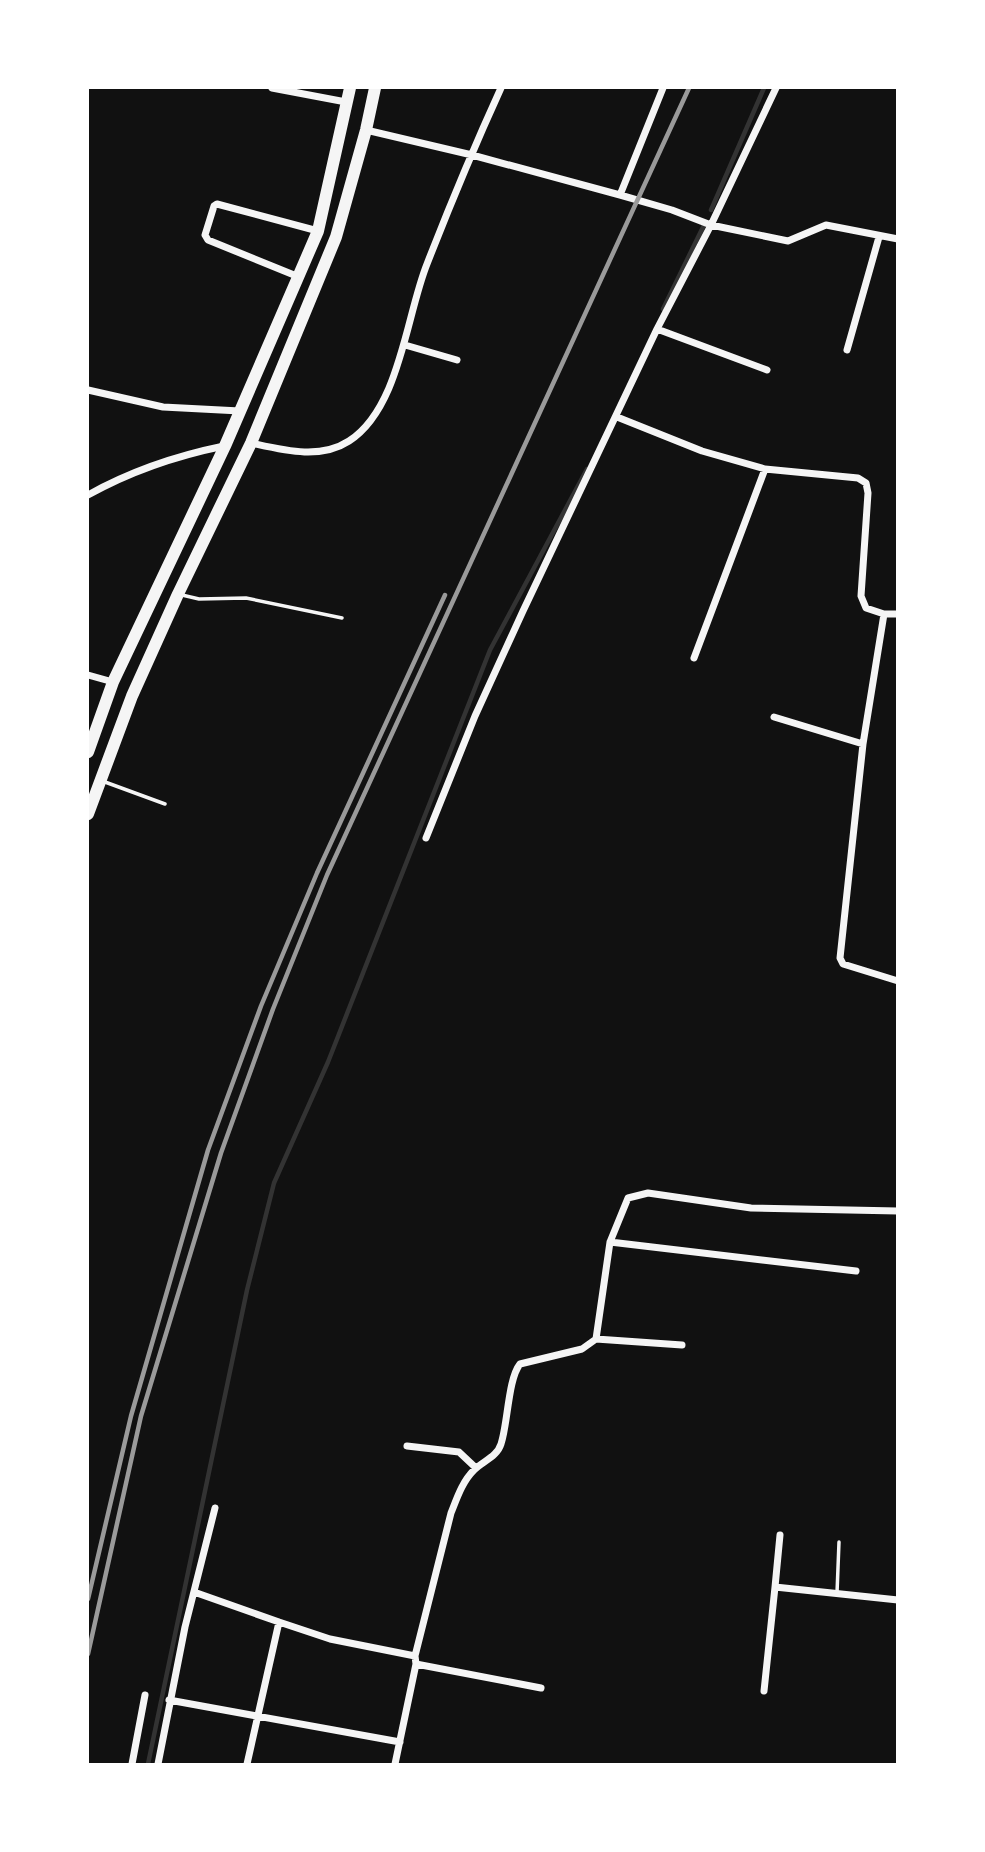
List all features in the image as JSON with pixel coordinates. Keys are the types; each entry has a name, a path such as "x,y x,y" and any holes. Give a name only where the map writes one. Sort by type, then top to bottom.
{"highway":[{"path":"88,752 113,682 225,446 318,231 350,88"},
{"path":"88,814 132,696 251,443 336,237 375,88"}],"street":[{"path":"272,88 346,102"},
{"path":"251,443 285,450 316,452 334,449 364,430 374,417 405,345 425,267 501,88"},
{"path":"620,195 663,88"},
{"path":"426,838 475,716 707,224 776,88"},
{"path":"366,130 620,195 672,210 707,224 788,241 827,225 898,239"},
{"path":"299,277 208,240 205,235 214,206 217,204 318,231"},
{"path":"847,350 879,237"},
{"path":"657,329 767,370"},
{"path":"405,345 457,360"},
{"path":"88,390 163,407 240,411"},
{"path":"617,416 702,452 765,469 858,478 866,483 868,493 861,596 866,608 884,614 898,614"},
{"path":"88,495 121,477 158,463 225,446"},
{"path":"694,658 765,469"},
{"path":"884,614 863,744 840,961 898,981"},
{"path":"88,675 113,682"},
{"path":"774,717 863,744"},
{"path":"596,1339 610,1242 628,1198 642,1193 751,1208 898,1212"},
{"path":"610,1242 856,1271"},
{"path":"395,1765 416,1660 451,1513 465,1481 476,1468 491,1458 501,1445 515,1375 520,1364 582,1349 596,1339 682,1345"},
{"path":"407,1446 459,1452 476,1468"},
{"path":"158,1765 169,1700 215,1508"},
{"path":"764,1692 780,1535"},
{"path":"775,1587 898,1600"},
{"path":"194,1592 330,1639 541,1688"},
{"path":"247,1765 279,1622"},
{"path":"132,1765 145,1695"},
{"path":"169,1700 400,1742"}],"lane":[{"path":"178,594 199,599 246,598 342,618"},
{"path":"100,779 165,804"},
{"path":"837,1593 839,1542"}],"waterway":[{"path":"711,210 764,88"},
{"path":"663,309 705,223"},
{"path":"148,1764 247,1290 274,1183 328,1062 490,650 587,469"}],"railway":[{"path":"88,1654 141,1416 221,1153 273,1009 327,875 689,88"},
{"path":"88,1599 131,1416 208,1150 261,1006 317,873 445,595"}]}
